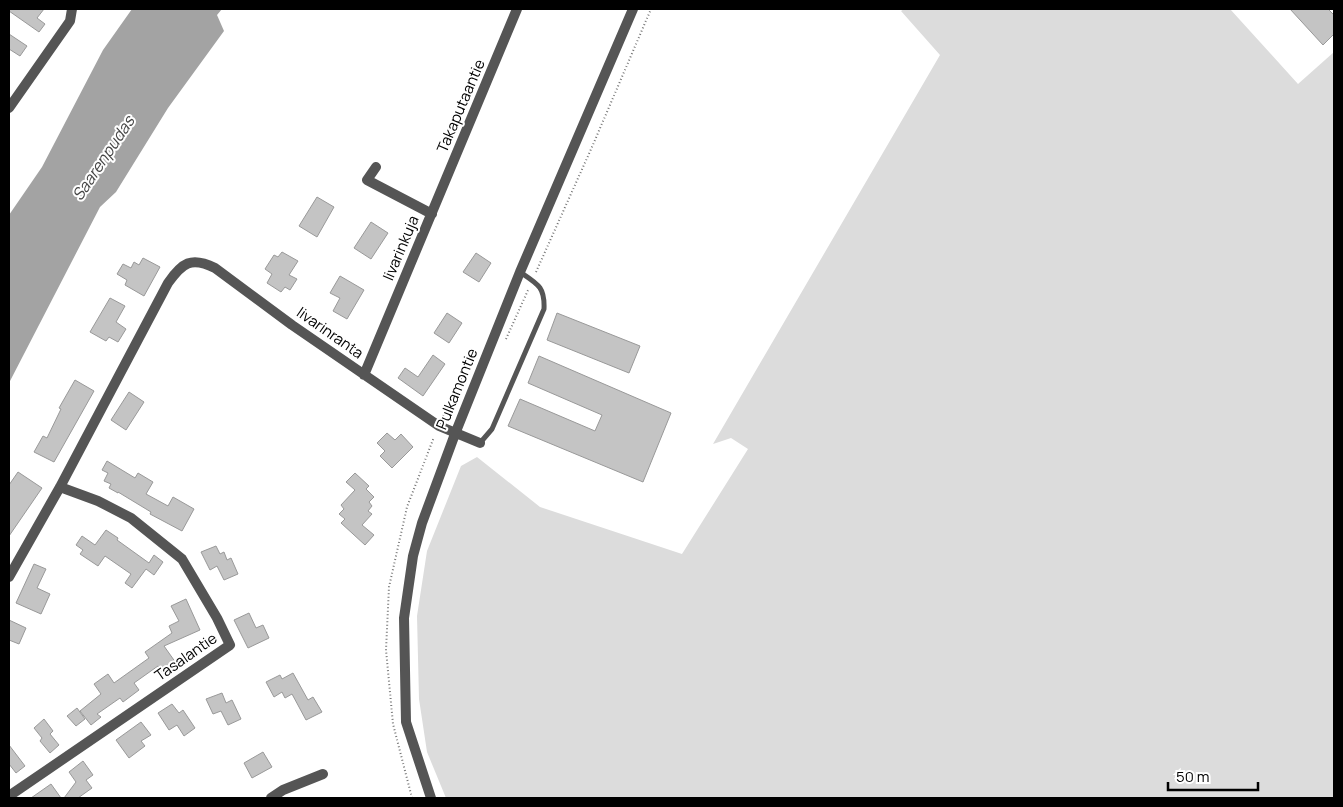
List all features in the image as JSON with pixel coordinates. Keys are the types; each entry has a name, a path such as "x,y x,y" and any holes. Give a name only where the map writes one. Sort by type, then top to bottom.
{"street":[{"path":"9,108 70,21 72,9"},
{"name":"Takaputaantie","path":"432,214 517,9"},
{"name":"Pulkamontie","path":"431,798 406,722 404,618 413,556 422,523 455,434 520,272 633,9"},
{"name":"Iivarinkuja","path":"364,375 432,214 367,180 376,167"},
{"name":"Iivarinranta","path":"60,487 168,283 177,271 188,262 202,262 215,268 292,325 439,426 480,443"},
{"path":"9,578 60,487"},
{"name":"Tasalantie","path":"9,796 230,645 217,618 182,559 131,518 98,501 60,487"},
{"path":"270,798 284,790 323,774"}],"lane":[{"path":"480,443 492,429 544,309 544,298 540,286 520,272"}],"shaded area":[{"path":"904,9 1230,9 1298,84 1334,52 1334,798 446,798 427,752 419,699 417,616 427,551 461,466 477,457 540,507 682,554 748,449 731,438 713,444 940,55 901,11"}],"water":[{"name":"Saarenpudas","path":"132,9 222,9 217,15 224,31 168,108 116,192 100,207 9,383 9,215 42,167 103,50"}],"building":[{"path":"9,9 44,9 37,18 45,24 39,32 9,11"},
{"path":"1290,9 1328,9 1334,15 1334,34 1323,45"},
{"path":"9,34 27,46 20,56 9,49"},
{"path":"317,197 334,207 317,237 299,226"},
{"path":"371,222 388,233 371,259 354,248"},
{"path":"282,252 298,261 289,275 297,279 290,290 285,287 281,292 267,283 272,274 265,269 274,255 278,257"},
{"path":"476,253 491,263 479,282 463,272"},
{"path":"143,258 160,267 144,296 125,285 127,280 117,274 123,264 131,268 134,262 139,265"},
{"path":"340,276 364,290 347,319 333,311 340,298 330,293"},
{"path":"110,298 125,306 116,322 126,329 118,342 109,337 106,341 90,332"},
{"path":"447,313 462,323 449,343 434,333"},
{"path":"557,313 640,346 629,373 547,340"},
{"path":"433,355 445,364 423,396 398,378 405,368 418,377"},
{"path":"539,356 671,413 643,482 508,426 520,399 595,431 602,415 528,383"},
{"path":"75,380 94,391 54,462 34,452 43,436 47,438 61,409 59,408"},
{"path":"129,392 144,402 126,430 111,420"},
{"path":"387,433 395,440 401,434 413,447 392,468 380,456 385,451 377,443"},
{"path":"107,461 135,478 138,473 153,482 146,494 168,506 173,497 194,509 182,531 150,514 151,512 109,488 111,484 104,481 108,473 102,470"},
{"path":"18,472 42,488 9,536 9,485"},
{"path":"355,473 369,486 366,489 374,497 369,502 372,506 368,511 372,514 362,525 374,535 365,545 341,523 345,519 339,514 344,509 341,505 355,490 346,482"},
{"path":"106,530 149,563 154,555 163,562 154,575 146,569 132,588 125,583 131,574 105,556 98,566 80,554 83,550 76,545 82,536 95,545"},
{"path":"216,546 220,554 224,552 227,560 231,558 238,574 224,580 217,566 210,570 201,552"},
{"path":"34,564 46,569 37,588 50,594 41,614 16,603"},
{"path":"186,599 200,630 164,646 176,663 162,672 158,666 134,683 139,690 123,702 120,698 97,714 101,717 91,725 80,711 101,694 94,684 108,674 114,683 149,658 145,652 172,633 169,626 179,621 171,606"},
{"path":"249,613 256,628 263,625 269,638 248,648 234,620"},
{"path":"9,620 26,628 19,644 9,640"},
{"path":"293,673 308,700 313,697 322,712 306,720 292,694 285,698 282,692 274,697 266,682 280,675 282,679"},
{"path":"222,693 226,703 232,700 241,719 228,725 221,711 213,714 206,699"},
{"path":"172,704 179,713 183,710 195,728 184,736 177,725 169,730 158,713"},
{"path":"77,708 85,719 76,726 67,716"},
{"path":"44,719 53,731 50,734 59,745 50,753 40,741 42,738 34,728"},
{"path":"141,722 151,735 141,741 145,746 129,758 116,740"},
{"path":"9,745 25,766 16,773 9,764"},
{"path":"263,752 272,767 252,778 244,763"},
{"path":"83,761 93,775 86,780 92,788 78,798 64,798 76,782 69,772"},
{"path":"51,784 61,798 31,798"}]}
